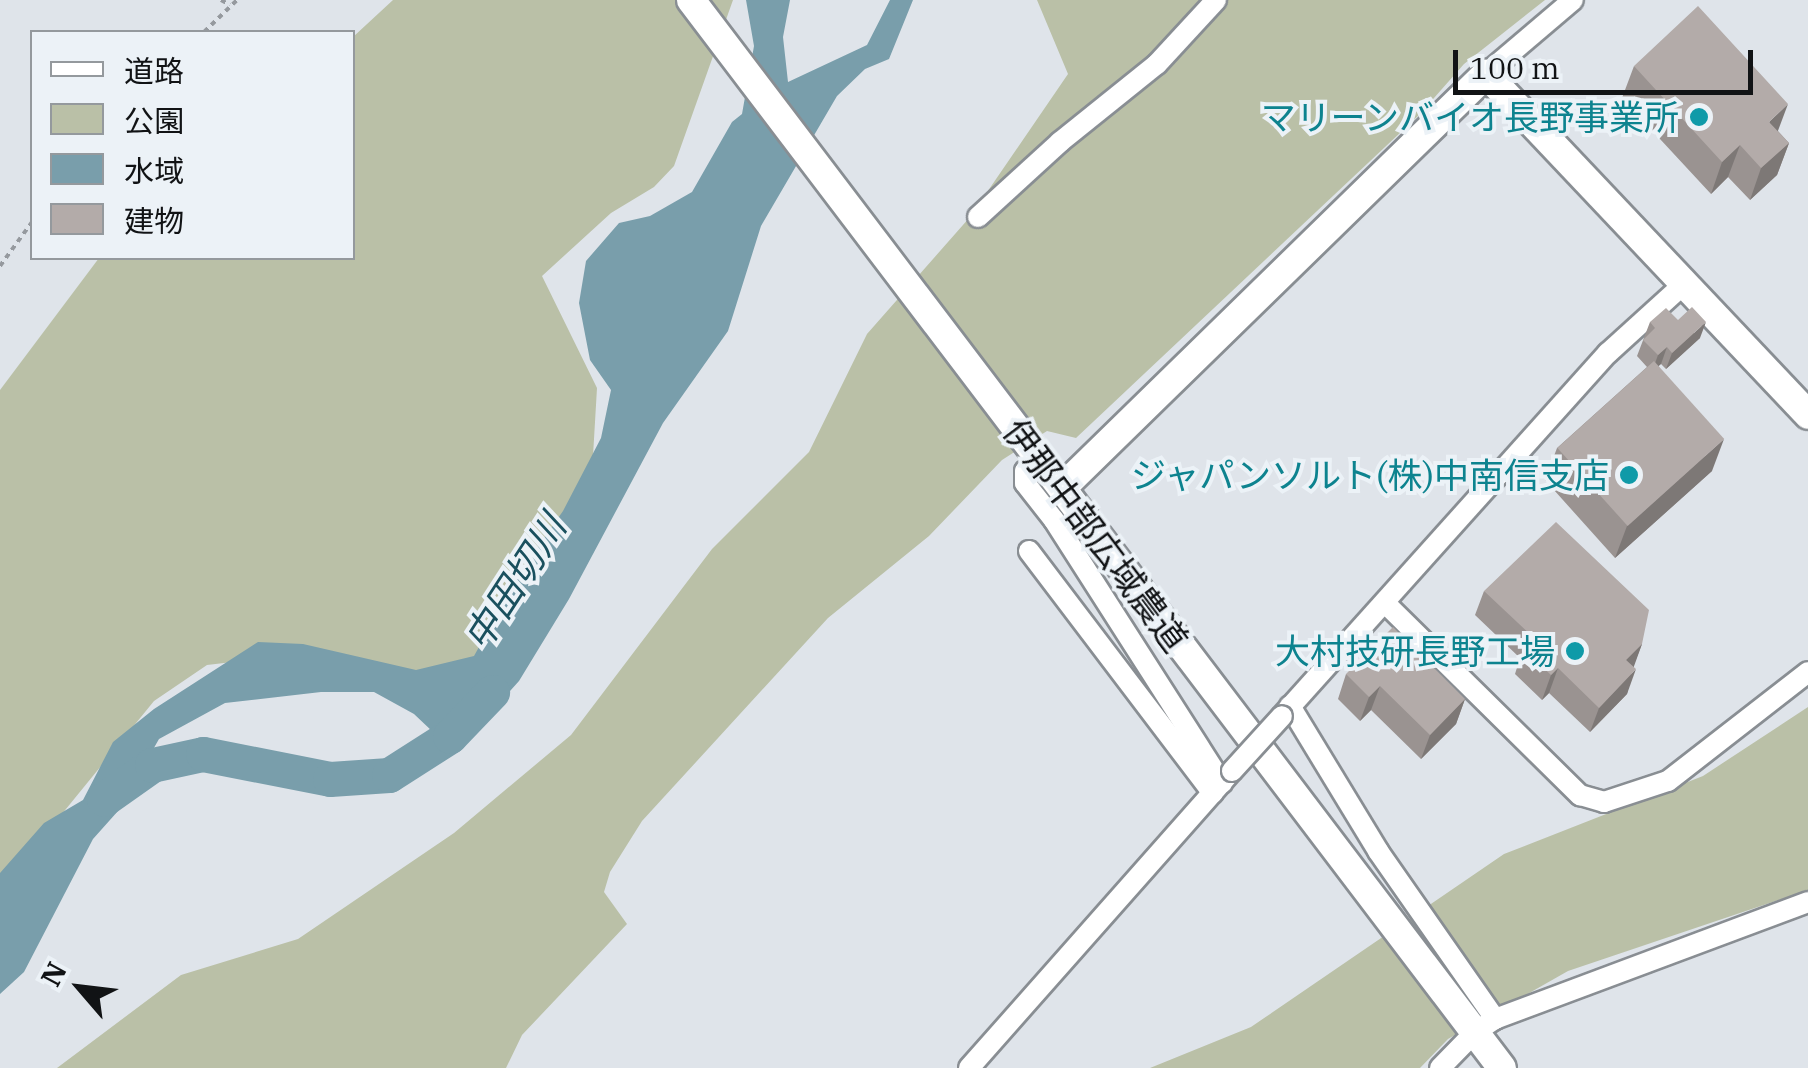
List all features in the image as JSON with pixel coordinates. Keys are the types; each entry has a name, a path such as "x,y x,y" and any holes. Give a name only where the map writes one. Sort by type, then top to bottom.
{"street":[{"name":"伊那中部広域農道","path":"690,0 1020,434 1485,1026 1502,1068"},
{"path":"978,216 1060,142 1158,64 1216,0"},
{"path":"1062,488 1486,74 1572,0"},
{"path":"1486,74 1808,415"},
{"path":"969,1068 1608,353 1686,283"},
{"path":"1039,458 1025,471 1025,484 1054,520 1222,782"},
{"path":"1029,552 1222,782"},
{"path":"1385,603 1580,795 1604,802 1668,781 1808,672"},
{"path":"1286,711 1378,851 1485,1026"},
{"path":"1440,1068 1485,1026 1808,902"}],"path":[{"path":"221,0 230,5"},
{"path":"206,30 237,0"},
{"path":"0,266 30,225"}],"green space":[{"path":"393,0 733,0 674,166 654,187 611,213 542,276 597,388 591,490 481,670 409,693 274,657 207,665 154,701 0,890 0,390 98,260 355,260 355,35"},
{"path":"1037,0 1545,0 1464,64 1419,115 1076,438 1047,431 1002,460 929,536 828,618 642,821 610,872 604,892 627,924 522,1035 506,1068 57,1068 181,975 298,939 454,833 571,735 712,549 809,452 867,334 970,217 1068,74"},
{"path":"1808,707 1808,890 1568,971 1448,1039 1420,1068 1150,1068 1251,1027 1504,854 1703,776"}],"water":[{"path":"746,0 790,0 783,37 788,82 867,45 890,0 913,0 889,59 865,69 837,96 761,226 728,331 663,423 569,599 519,681 485,719 433,732 414,714 374,692 321,692 225,703 159,739 118,811 93,839 24,972 0,994 0,873 44,823 83,800 113,742 154,709 258,642 303,644 416,670 474,656 521,571 563,511 601,438 611,390 590,360 579,303 586,261 619,223 650,216 692,192 732,122 742,114 754,46"}],"building":[{"path":"1698,6 1788,104 1769,122 1789,143 1761,168 1740,145 1722,162 1634,66"},
{"path":"1692,307 1706,322 1672,353 1667,347 1658,355 1643,340 1655,328 1650,322 1666,308 1678,320"},
{"name":"ジャパンソルト(株)中南信支店","path":"1654,361 1724,439 1628,526 1557,448"},
{"name":"大村技研長野工場","path":"1556,522 1649,610 1642,644 1626,660 1636,669 1599,708 1558,668 1551,675 1523,649 1534,638 1484,591"},
{"path":"1393,627 1465,699 1430,735 1380,686 1369,697 1346,674"}],"waterway":[{"name":"中田切川","path":"104,799 152,765 203,754 330,779 389,775 450,736 492,692"}],"place":[{"name":"マリーンバイオ長野事業所","path":"1699,117"},
{"name":"ジャパンソルト(株)中南信支店","path":"1629,475"},
{"name":"大村技研長野工場","path":"1575,651"}]}
